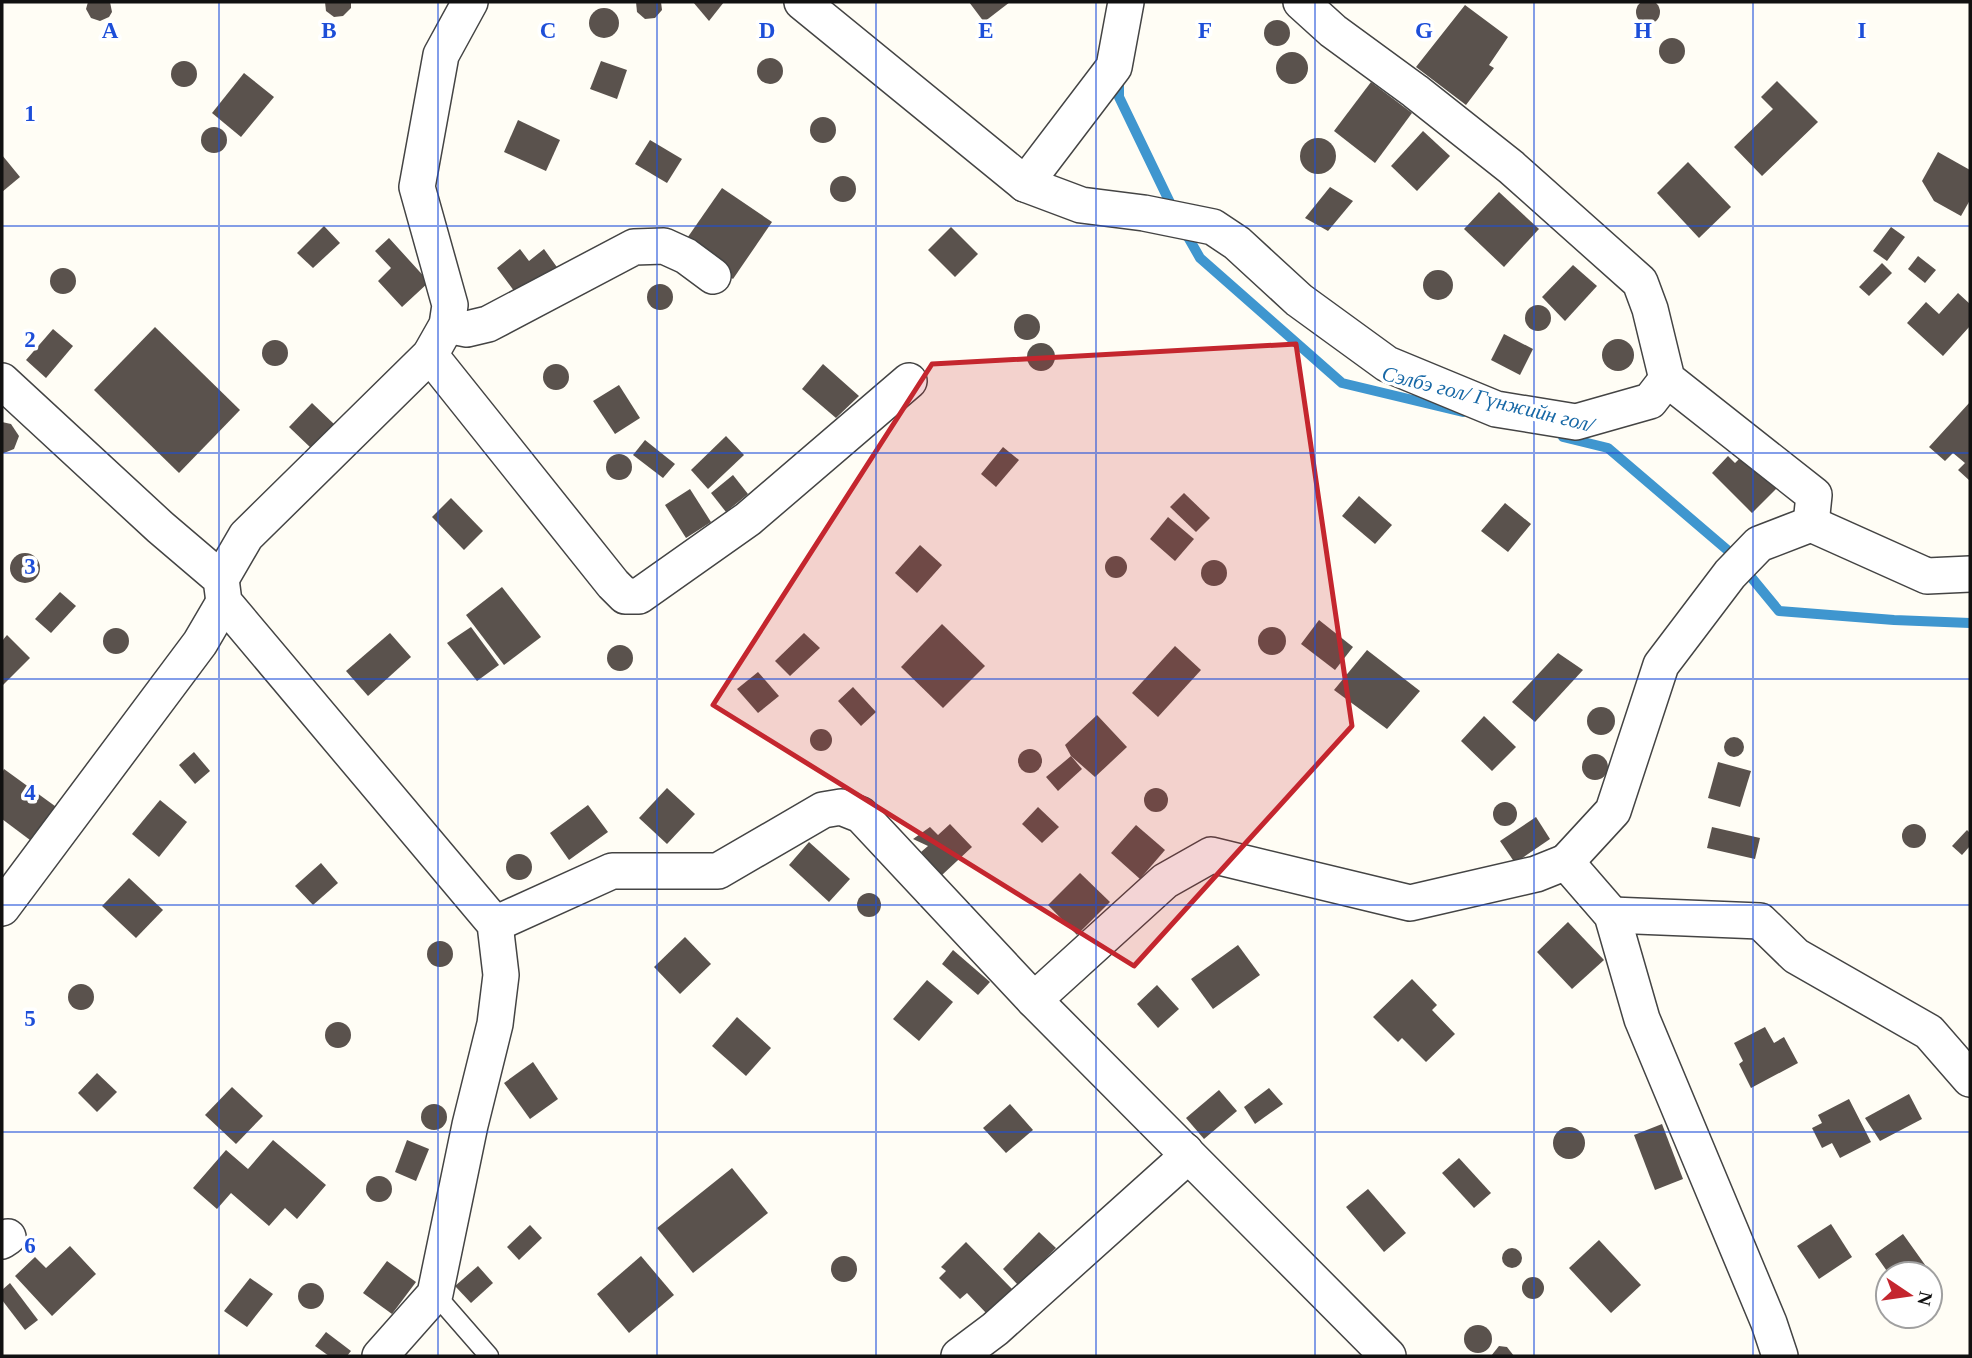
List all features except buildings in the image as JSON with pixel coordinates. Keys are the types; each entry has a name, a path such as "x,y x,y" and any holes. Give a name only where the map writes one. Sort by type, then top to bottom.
{"street":[{"path":"2,908 200,643 246,536 430,355 447,325 450,305 417,187 441,55 470,2"},
{"path":"802,2 1025,184 1081,205 1144,213 1213,227 1237,243 1299,300 1387,363 1496,409 1576,422 1650,401 1667,379"},
{"path":"1025,184 1114,66 1126,2"},
{"path":"1301,2 1333,31 1415,91 1511,167 1640,282 1650,309 1667,379 1814,495 1811,524"},
{"path":"447,325 467,329 488,324 634,247 664,246 686,256 713,276"},
{"path":"430,355 625,596 639,596 748,519 909,381"},
{"path":"2,381 160,527 222,591 495,924 501,975 495,1024 470,1125 435,1294 380,1356"},
{"path":"1034,1000 1165,881 1211,855 1410,903 1536,874 1566,862 1613,811 1661,665 1730,573 1759,544 1811,524 1927,576 1970,574"},
{"path":"495,924 612,871 718,871 823,810 841,807 861,815 1034,1000 1388,1356"},
{"path":"1566,862 1612,915 1642,1020 1769,1323 1780,1356"},
{"path":"1612,915 1760,921 1796,956 1929,1032 1970,1079"},
{"path":"959,1356 995,1329 1181,1162 1185,1151"}],"lane":[{"path":"435,1294 489,1356"}],"highlighted area":[{"path":"1296,344 1352,726 1134,966 713,705 932,364"}],"waterway":[{"name":"Сэлбэ гол/ Гүнжийн гол/","path":"1119,77 1119,97 1174,211"},
{"name":"Сэлбэ гол/ Гүнжийн гол/","path":"1184,230 1200,258 1342,383 1463,412"},
{"name":"Сэлбэ гол/ Гүнжийн гол/","path":"1563,437 1608,448 1732,554 1779,611 1970,623"}]}
